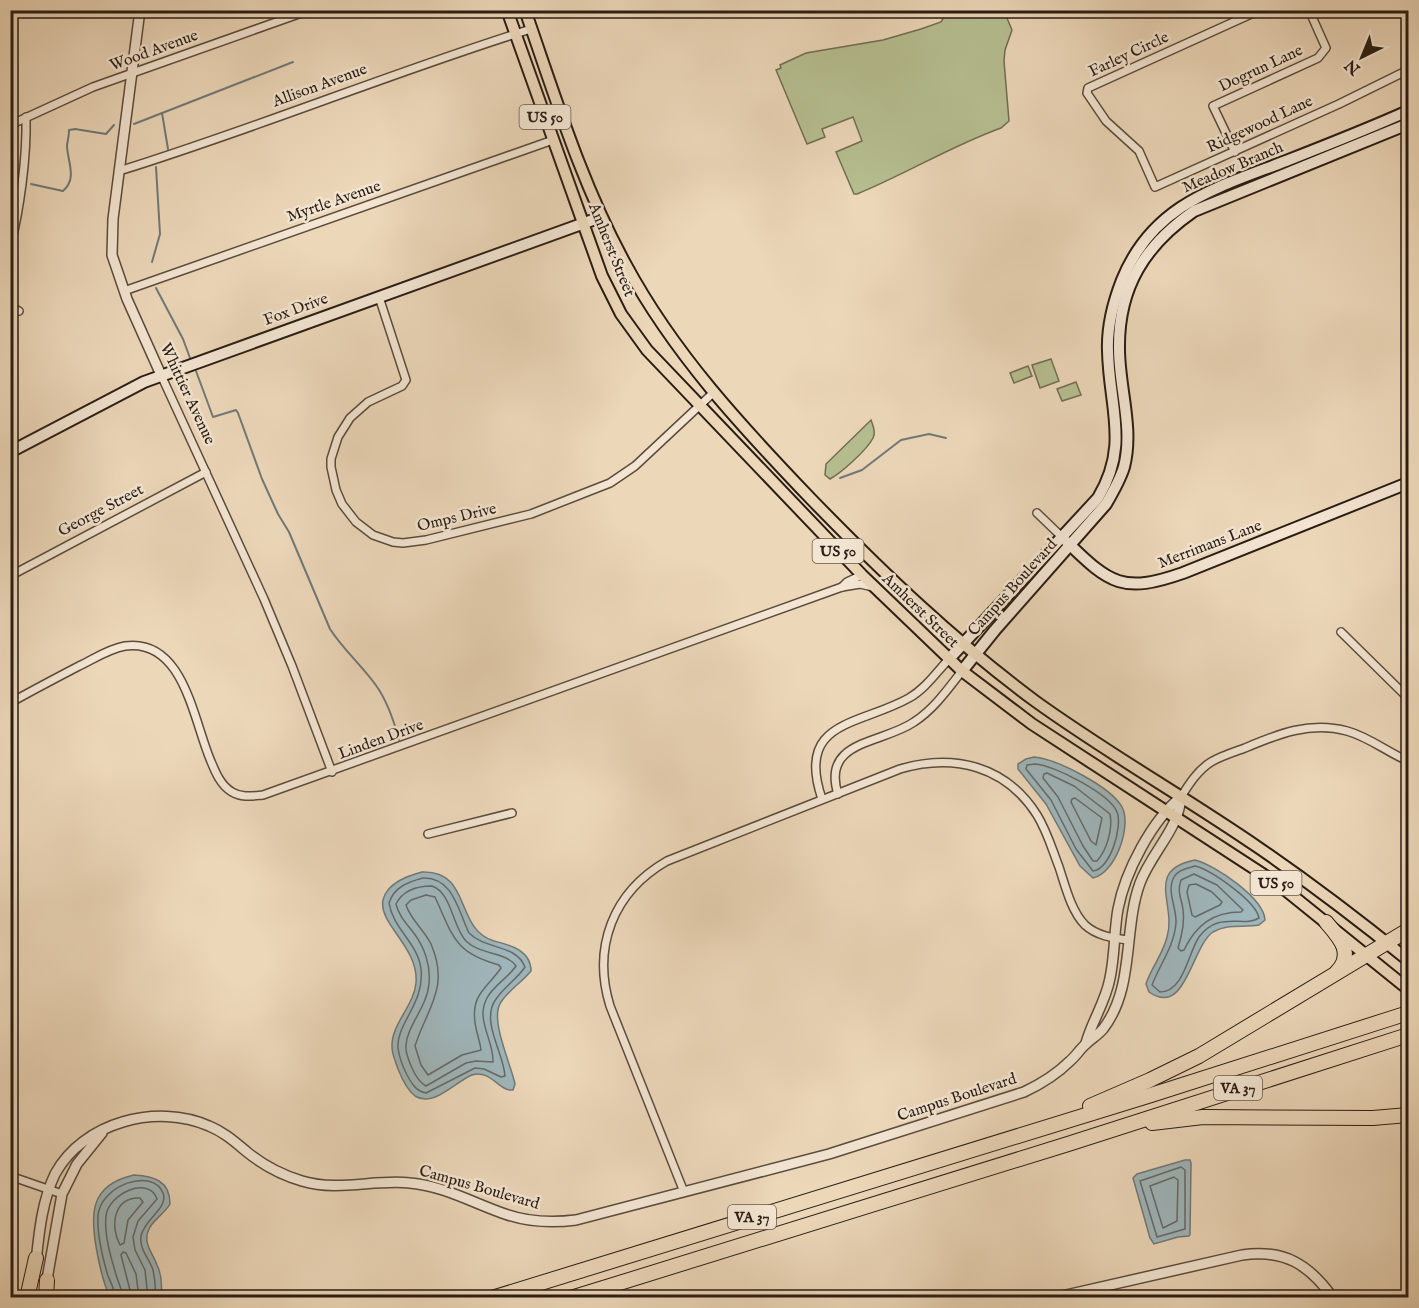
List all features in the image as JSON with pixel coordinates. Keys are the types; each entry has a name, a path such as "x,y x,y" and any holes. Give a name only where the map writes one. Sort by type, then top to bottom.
{"highway":[{"path":"1326,922 1340,939 1345,956 1342,966 1332,977"},
{"path":"1012,1136 1171,1071 1408,930"},
{"name":"VA 37","path":"492,1298 1141,1098 1408,1013"},
{"name":"VA 37","path":"571,1298 1068,1144 1408,1035"},
{"path":"1068,1144 1180,1118 1276,1116 1373,1118 1408,1115"},
{"path":"27,1298 36,1258"},
{"path":"45,1298 47,1280"}],"main road":[{"name":"Amherst Street","path":"507,10 602,276 621,314 647,350 874,588 962,671 1032,724 1278,884 1368,955"},
{"name":"Amherst Street","path":"525,10 581,168 601,217 644,297 713,393 789,476 903,591 975,654 1063,720 1307,882 1388,943"},
{"name":"Meadow Branch","path":"1062,537 1098,498 1107,482 1114,461 1117,442 1108,352 1108,329 1116,294 1125,273 1152,230 1187,202 1408,111"},
{"name":"Meadow Branch","path":"1071,546 1106,504 1118,484 1124,467 1127,448 1127,414 1119,350 1120,325 1129,288 1141,263 1156,243 1194,211 1408,124"},
{"path":"553,140 562,138 581,168"},
{"name":"Fox Drive","path":"10,452 122,392 161,375 601,217"},
{"name":"Merrimans Lane","path":"1062,537 1088,563 1107,577 1128,584 1151,583 1183,573 1408,483"},
{"name":"Campus Boulevard","path":"949,659 1062,537"},
{"name":"Campus Boulevard","path":"962,671 1071,546"},
{"path":"846,559 862,567 878,566"},
{"path":"862,575 875,574 903,591"},
{"name":"US 50","path":"1388,943 1408,960"},
{"name":"US 50","path":"1368,955 1408,989"}],"street":[{"name":"Whittier Avenue","path":"140,10 113,219 112,255 124,291 292,666 332,772"},
{"name":"Wood Avenue","path":"10,125 93,87 310,10"},
{"name":"Farley Circle","path":"1155,187 1139,152 1106,121 1087,93 1088,88 1260,10"},
{"name":"Dogrun Lane","path":"1235,152 1213,106 1318,58 1324,53 1326,48 1309,10"},
{"name":"Allison Avenue","path":"119,171 162,158 380,79 531,29"},
{"name":"Ridgewood Lane","path":"1155,187 1235,152 1408,70"},
{"path":"10,248 18,210 26,144 26,117"},
{"name":"Myrtle Avenue","path":"124,291 553,140"},
{"name":"Omps Drive","path":"379,297 406,380 402,386 368,402 350,418 338,437 331,467 339,497 356,522 373,535 393,542 414,542 512,519 591,492 610,483 635,466 713,393"},
{"path":"10,306 19,311"},
{"name":"George Street","path":"10,576 206,472"},
{"name":"Merrimans Lane","path":"1037,513 1062,537"},
{"name":"Linden Drive","path":"842,587 862,575"},
{"name":"Linden Drive","path":"10,703 106,652 122,647 142,646 160,653 174,668 216,774 225,787 244,796 263,795 842,587 860,584 874,588"},
{"path":"1341,632 1408,698"},
{"name":"Campus Boulevard","path":"822,799 815,778 814,766 818,751 827,736 843,725 911,697 925,686 949,659"},
{"name":"Campus Boulevard","path":"838,794 834,782 834,770 844,753 895,732 917,720 934,705 962,671"},
{"path":"1181,797 1199,772 1210,762 1299,728 1326,727 1349,731 1364,736 1408,761"},
{"path":"684,1192 608,996 603,966 608,932 615,915 628,894 644,877 659,866 686,853 900,769 924,763 954,762 988,771 1020,793 1039,818 1082,921 1098,934 1128,940"},
{"name":"Campus Boulevard","path":"1086,1043 1108,987 1118,911 1128,876 1166,811 1181,797"},
{"name":"Campus Boulevard","path":"32,1298 36,1258 49,1189 54,1176 68,1154 83,1140 137,1118 178,1116 215,1128 271,1168 304,1182 339,1187 384,1182 419,1184 456,1193 506,1214 540,1221 576,1220 829,1154 1009,1098 1033,1088 1070,1062 1086,1043 1101,1031 1115,1007 1122,984 1133,904 1143,876 1178,818 1181,797"},
{"path":"428,834 512,813"},
{"name":"Campus Boulevard","path":"47,1280 62,1194 77,1164 104,1131"},
{"path":"10,1176 62,1194"},
{"path":"1053,1298 1242,1255 1261,1253 1280,1256 1307,1268 1322,1281 1332,1297"}],"green space":[{"path":"948,11 1004,11 1012,30 1004,61 1009,121 1001,128 854,194 836,152 862,141 853,117 822,129 825,137 807,144 776,70 781,68 780,65 806,53 883,40 921,29 941,22"},
{"path":"1051,359 1059,381 1040,388 1032,365"},
{"path":"1028,366 1032,376 1014,383 1010,373"},
{"path":"1076,382 1081,395 1062,401 1057,389"},
{"path":"871,420 874,434 870,443 841,472 830,479 825,475 826,464"}],"water":[{"path":"1034,757 1056,763 1082,775 1107,791 1122,807 1125,825 1120,847 1109,867 1101,874 1093,878 1080,866 1046,804 1018,769 1018,764"},
{"path":"1195,860 1226,875 1248,893 1263,911 1265,920 1259,925 1230,927 1213,932 1205,940 1180,988 1172,996 1161,998 1149,992 1146,984 1167,937 1169,925 1166,880 1171,872 1180,865"},
{"path":"422,872 438,874 449,880 473,925 481,935 524,953 530,964 531,971 504,998 498,1010 499,1030 515,1084 513,1090 503,1088 490,1078 479,1074 466,1078 437,1096 422,1099 410,1091 400,1073 393,1053 393,1039 414,991 415,970 406,947 386,918 383,900 393,885 404,878"},
{"path":"1190,1160 1191,1163 1190,1234 1154,1244 1150,1238 1133,1178 1137,1174"},
{"path":"134,1175 160,1181 169,1196 170,1204 147,1234 149,1248 160,1273 161,1297 110,1297 101,1270 94,1226 96,1203 108,1186"}],"waterway":[{"path":"134,124 293,62"},
{"path":"162,113 168,149"},
{"path":"31,184 63,191 71,175 67,151 69,130 106,134 114,125"},
{"path":"152,262 160,234 156,167"},
{"path":"156,288 183,339 190,358"},
{"path":"196,371 213,417 236,410 238,413 262,479 289,532 330,629 379,690 390,711 399,740"},
{"path":"840,478 862,470 901,440 929,434 946,438"}]}
